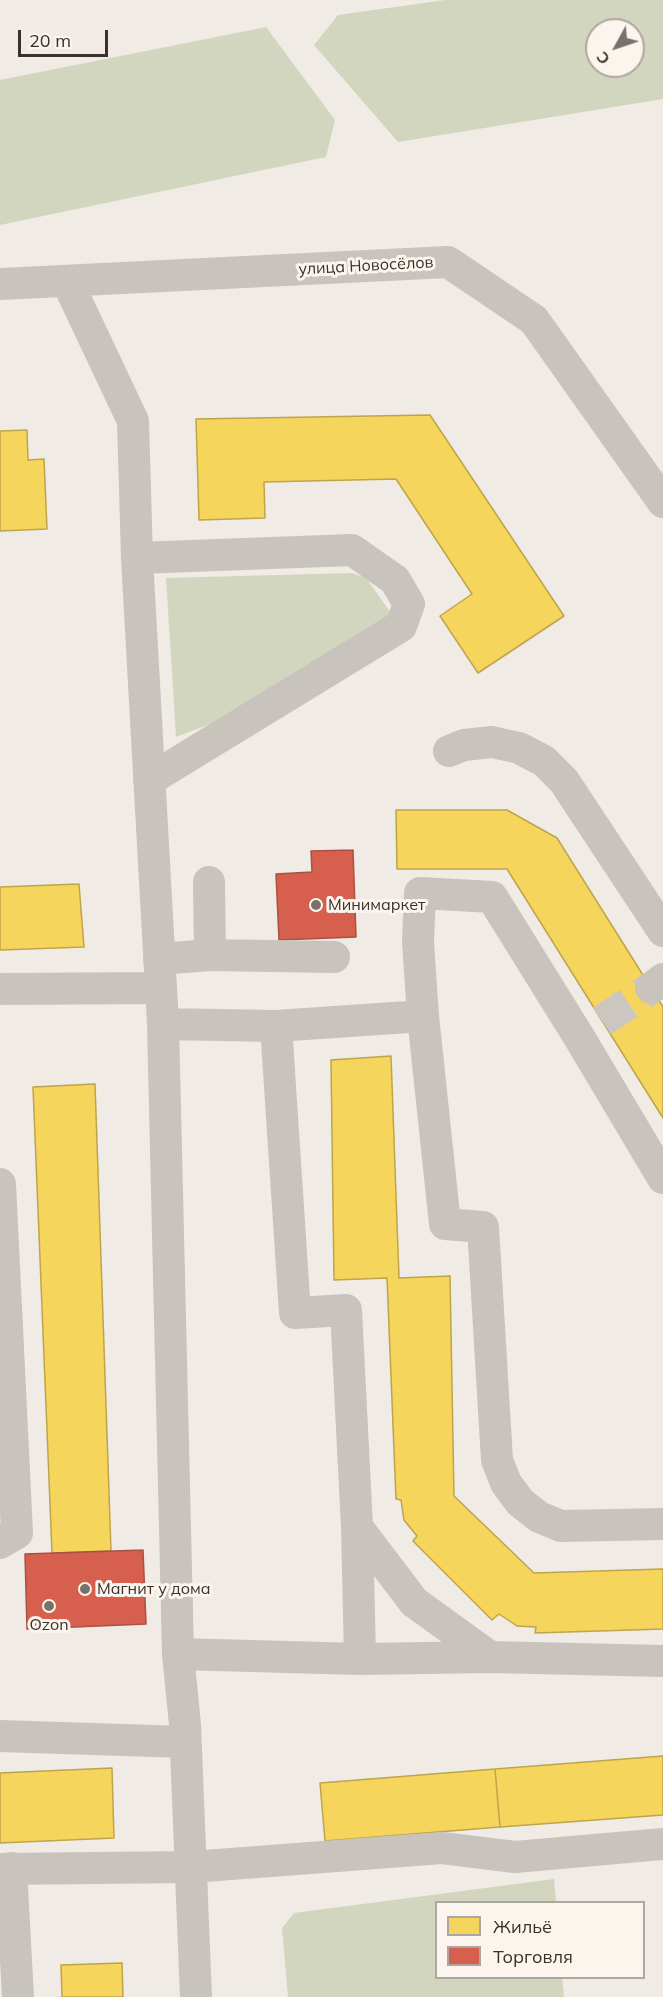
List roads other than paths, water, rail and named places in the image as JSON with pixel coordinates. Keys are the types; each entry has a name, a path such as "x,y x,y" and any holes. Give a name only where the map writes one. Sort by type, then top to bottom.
{"street":[{"name":"улица Новосёлов","path":"0,284 448,262 534,320 663,502"},
{"path":"66,281 133,421 137,558 163,1024 178,1654 185,1742 196,1997"},
{"path":"137,558 352,550 396,580 409,604 401,626 149,780"},
{"path":"449,751 464,745 492,742 519,748 544,761 564,781 663,931"},
{"path":"209,882 210,955"},
{"path":"663,1178 591,1029 492,897 420,893 418,942 423,1016 445,1224 483,1227 497,1461 506,1483 520,1502 539,1517 561,1526 663,1524"},
{"path":"0,989 160,973 210,955 334,957"},
{"path":"163,1024 276,1026 423,1016"},
{"path":"276,1026 295,1313 346,1310 357,1527 360,1659"},
{"path":"0,1185 16,1533 0,1543"},
{"path":"357,1527 414,1602 490,1657"},
{"path":"178,1654 360,1659 490,1657 663,1660"},
{"path":"0,1736 185,1742"},
{"path":"18,1997 6,1869 191,1868 442,1848 515,1857 663,1844"}],"tunnel":[{"path":"602,1021 651,988"}],"place":[{"name":"Минимаркет","path":"316,905"},
{"name":"Магнит у дома","path":"85,1589"},
{"name":"Ozon","path":"49,1606"}]}
